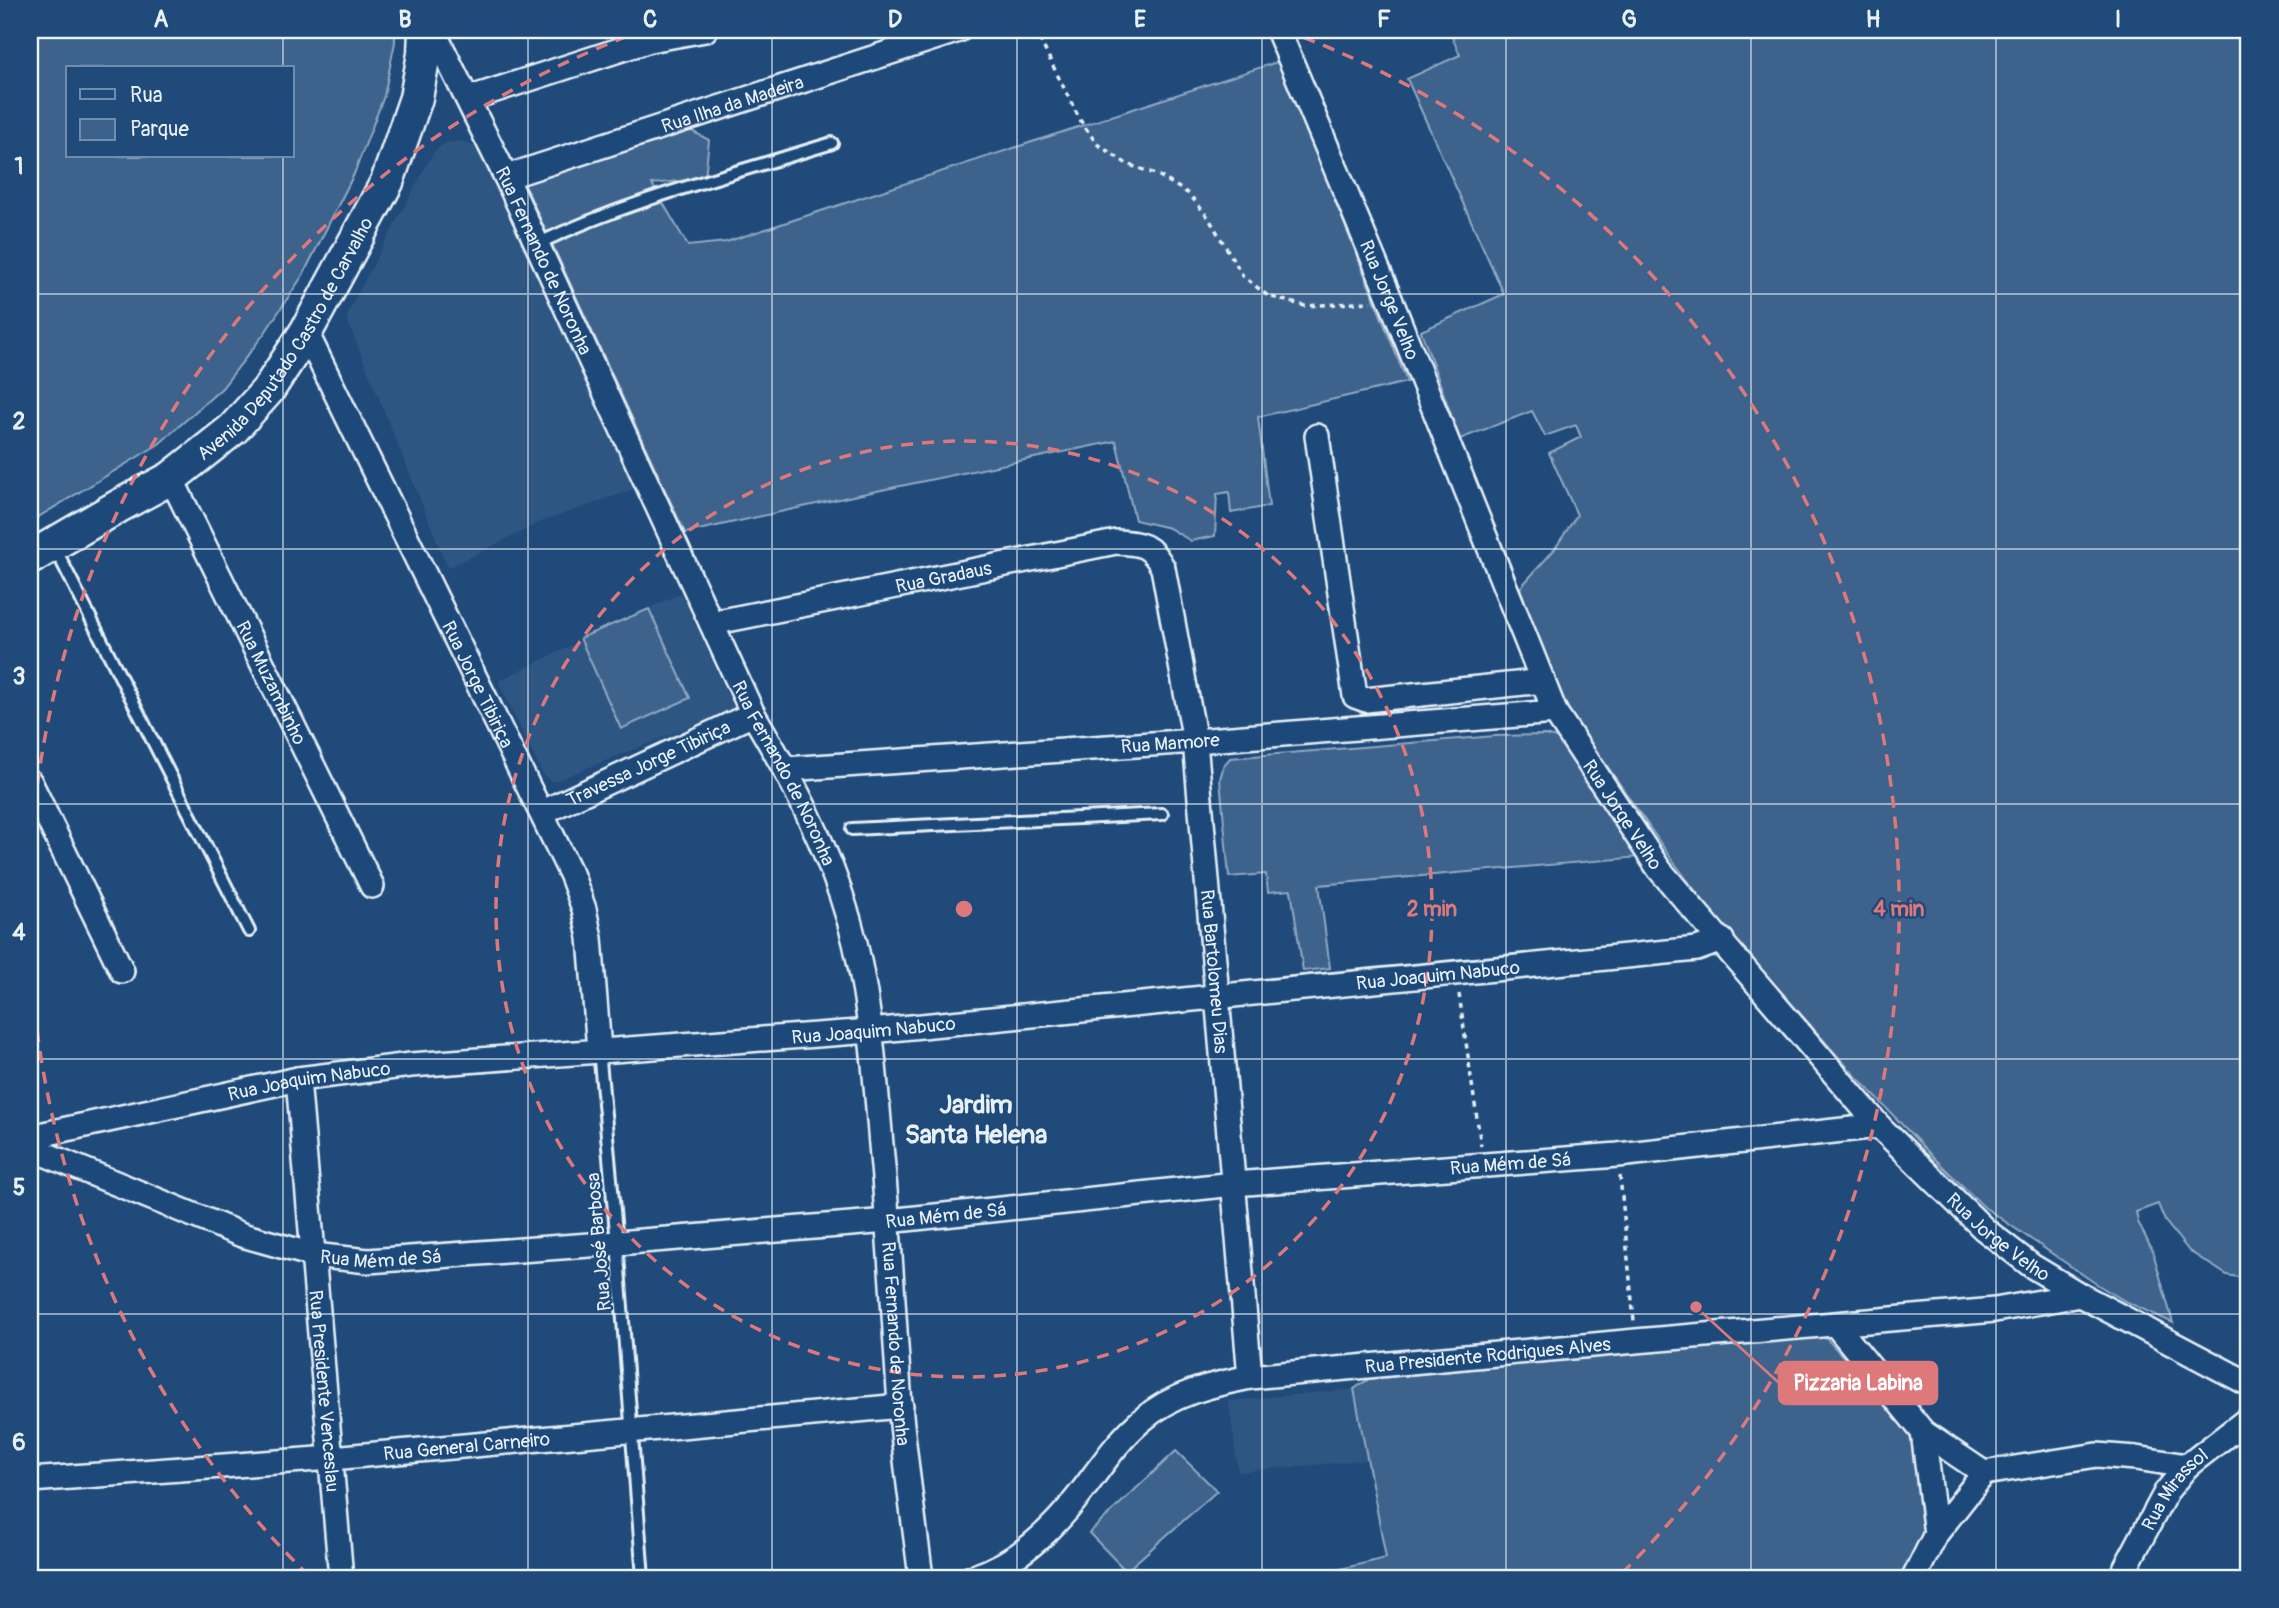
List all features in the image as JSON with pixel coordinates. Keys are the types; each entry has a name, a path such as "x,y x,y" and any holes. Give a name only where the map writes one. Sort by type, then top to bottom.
{"main road":[{"name":"Avenida Deputado Castro de Carvalho","path":"41,551 171,478 233,429 268,390 306,332 387,182 416,98 424,54 425,30"}],"street":[{"name":"Rua Fernando de Noronha","path":"433,30 506,177 753,714 786,769 838,884 850,922 871,1031 901,1406 921,1578"},
{"path":"468,99 657,35 705,30"},
{"name":"Rua Ilha da Madeira","path":"506,177 959,30"},
{"name":"Rua Jorge Velho","path":"1278,30 1391,301 1555,712 1659,869 1879,1126 1984,1229 2032,1266 2080,1296 2249,1384"},
{"name":"Rua Jorge Tibiriça","path":"306,332 572,876 590,938 599,1050"},
{"path":"1317,436 1355,696 1366,700 1543,681"},
{"name":"Rua Muzambinho","path":"171,478 372,886"},
{"name":"Rua Gradaus","path":"712,623 1116,542 1133,542 1146,547 1156,554 1163,568"},
{"name":"Rua Bartolomeu Dias","path":"1163,568 1195,741 1250,1377"},
{"name":"Rua Mamore","path":"786,769 1195,741 1555,712"},
{"name":"Travessa Jorge Tibiriça","path":"542,812 753,714"},
{"path":"30,782 122,971"},
{"name":"Rua Joaquim Nabuco","path":"30,1137 298,1079 411,1065 871,1031 1218,998 1697,949 1722,940"},
{"name":"Rua Presidente Venceslau","path":"298,1079 341,1578"},
{"name":"Rua Mém de Sá","path":"30,1148 242,1235 313,1255 368,1261 888,1221 1234,1184 1618,1155 1879,1126"},
{"name":"Rua Presidente Rodrigues Alves","path":"971,1578 1013,1561 1042,1536 1078,1497 1117,1444 1143,1418 1165,1403 1202,1387 1250,1377 1636,1340 1995,1310 2080,1296"},
{"path":"1835,1324 1923,1432 1984,1473"},
{"name":"Rua General Carneiro","path":"30,1480 332,1458 901,1406"},
{"name":"Rua Mirassol","path":"2120,1578 2166,1492 2188,1466 2249,1418"},
{"path":"1923,1432 1936,1534"},
{"path":"1914,1578 1936,1534 1984,1473 2097,1455 2188,1466"}],"lane":[{"path":"537,244 575,226 643,202 832,143"},
{"path":"41,551 249,931"},
{"path":"852,829 1162,814"},
{"name":"Rua José Barbosa","path":"599,1050 643,1578"}],"path":[{"path":"1035,30 1080,120 1097,144 1127,164 1158,175 1189,194 1208,217 1243,276 1268,296 1305,306 1391,301"},
{"path":"1456,973 1483,1165"},
{"path":"1618,1155 1636,1340"}],"shaded area":[{"path":"462,141 475,147 485,158 637,488 541,522 448,568 347,320 350,308 434,151 446,143"},
{"path":"681,593 734,709 553,782 543,775 498,681"},
{"path":"1354,1389 1367,1460 1238,1472 1229,1401"}],"green space":[{"path":"30,30 395,30 384,96 354,174 303,275 264,334 222,388 159,444 30,522"},
{"path":"1449,30 2249,30 2249,1279 2227,1275 2189,1251 2165,1221 2158,1204 2136,1212 2153,1252 2173,1323 2098,1285 1984,1207 1850,1070 1714,916 1569,711 1550,670 1520,588 1554,550 1577,515 1549,453 1581,437 1576,425 1545,436 1532,411 1460,439 1421,331 1504,294 1407,79 1460,55"},
{"path":"1280,61 1407,382 1258,417 1269,506 1231,513 1229,492 1217,494 1215,536 1191,541 1169,528 1135,520 1116,441 685,533 523,181 690,130 709,140 705,178 652,184 688,246 726,242"},
{"path":"649,609 690,698 621,729 580,638"},
{"path":"1545,735 1560,739 1641,857 1319,885 1330,968 1303,971 1291,890 1268,892 1266,874 1229,877 1220,779 1224,765 1230,758 1495,736"},
{"path":"1819,1336 1827,1339 1885,1402 1915,1444 1936,1534 1914,1578 1304,1578 1386,1558 1354,1389 1369,1379"},
{"path":"1176,1451 1217,1491 1126,1571 1089,1533"}],"place":[{"name":"Pizzaria Labina","path":"1696,1307"}],"district":[{"name":"Jardim Santa Helena","path":"976,1119"}]}
